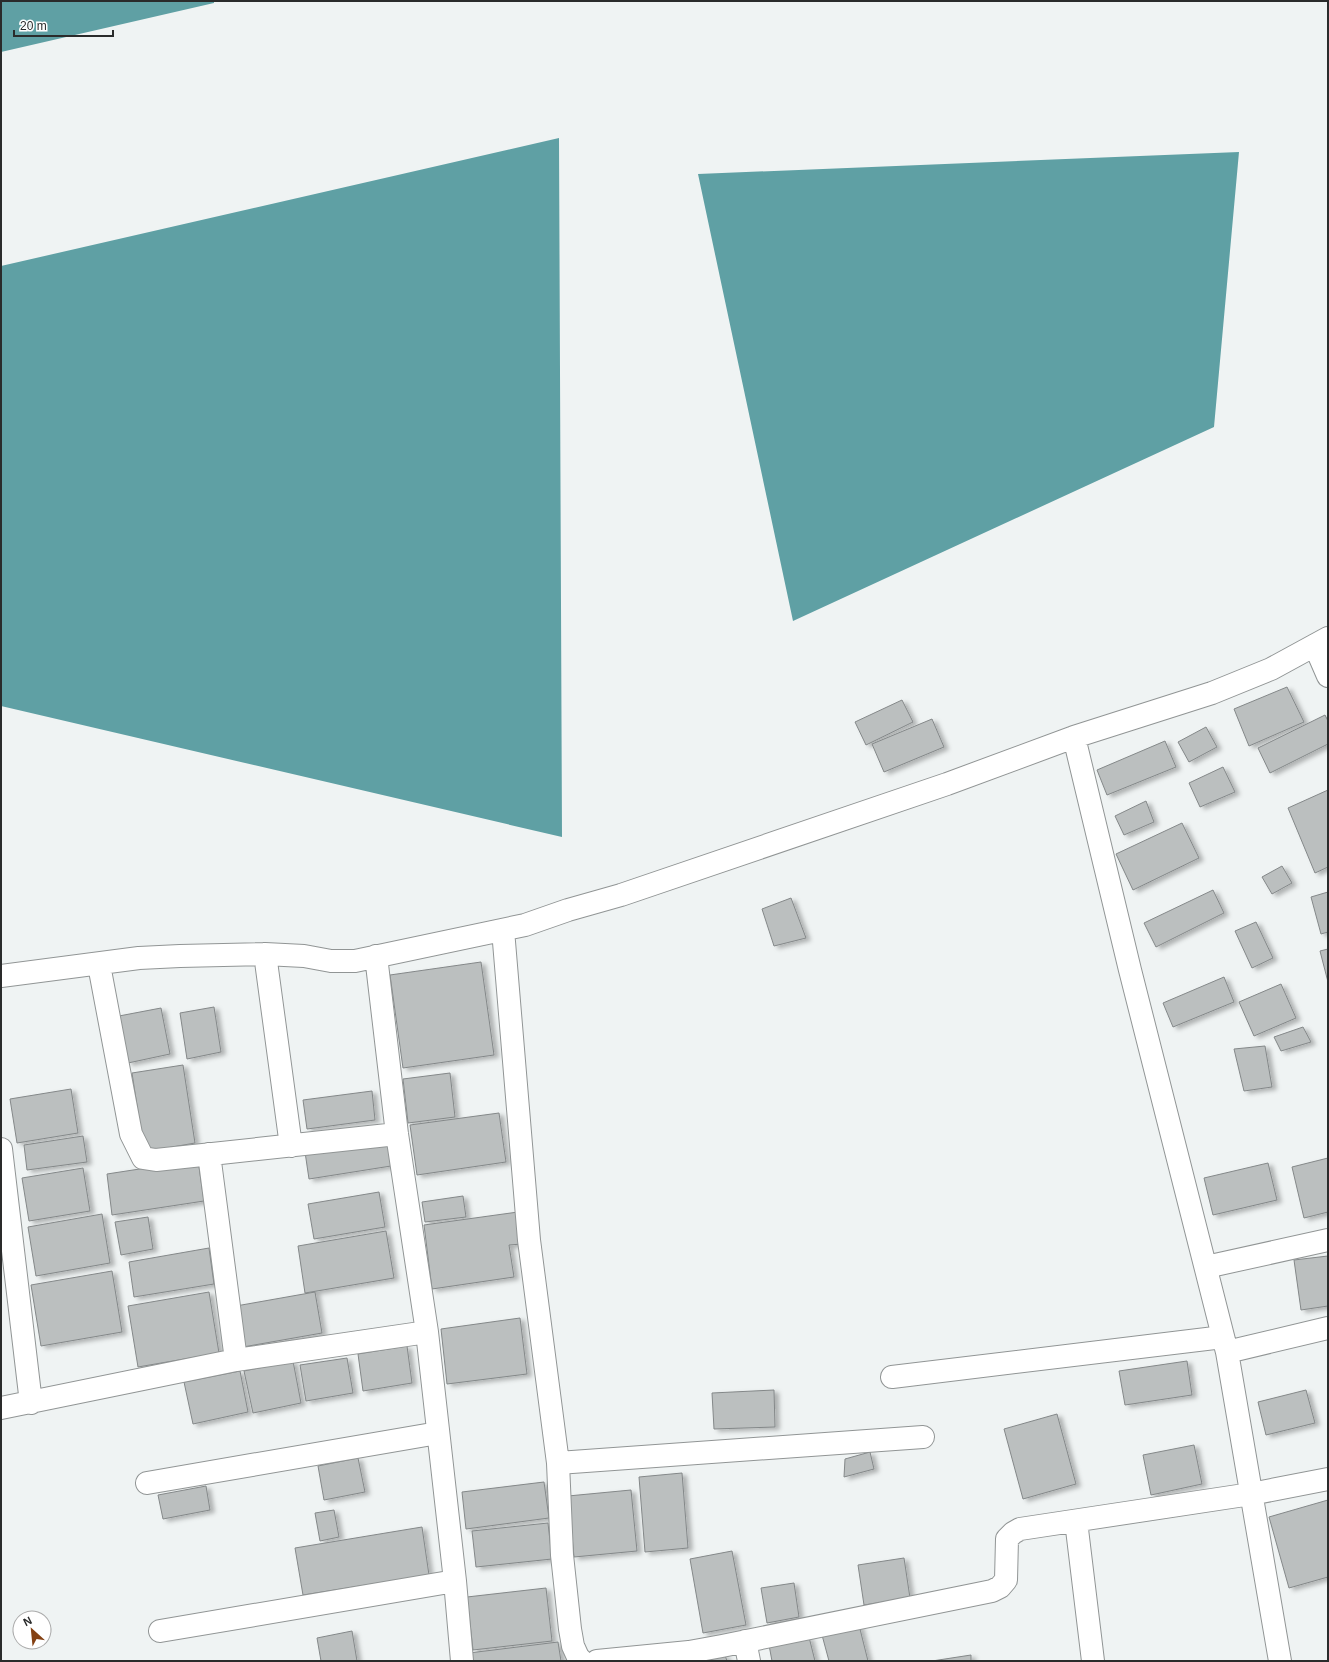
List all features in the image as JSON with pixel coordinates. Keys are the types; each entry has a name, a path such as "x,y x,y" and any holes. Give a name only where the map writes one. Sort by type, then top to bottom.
{"street":[{"path":"1,976 99,965 139,958 265,954 304,956 331,961 355,962 376,956 417,949 503,930 525,925 568,910 621,895 947,784 1074,737 1212,693 1271,669 1322,642 1328,676"},
{"path":"1074,737 1130,970 1225,1344 1280,1661"},
{"path":"503,930 529,1240 558,1463 562,1555 571,1638 584,1660 689,1652 747,1651 992,1591 1000,1587 1006,1580 1007,1539 1020,1529 1251,1494 1328,1479"},
{"path":"265,954 291,1146"},
{"path":"376,956 397,1134 427,1332 455,1581 462,1661"},
{"path":"99,965 131,1134 137,1149 143,1158 156,1160 397,1134"},
{"path":"1,1149 31,1402"},
{"path":"209,1154 236,1360"},
{"path":"1206,1267 1328,1240"},
{"path":"892,1376 1225,1344 1328,1328"},
{"path":"1,1408 236,1360 427,1332"},
{"path":"147,1483 438,1433"},
{"path":"558,1463 923,1437"},
{"path":"1076,1521 1093,1661"},
{"path":"160,1631 455,1581"}],"water":[{"path":"1,1 214,1 214,3 1,52"},
{"path":"559,138 562,837 1,706 1,266"},
{"path":"1239,152 1214,427 793,621 698,174"}],"building":[{"path":"1287,687 1304,722 1249,746 1234,709"},
{"path":"902,700 913,722 866,745 855,722"},
{"path":"1325,715 1328,721 1328,744 1270,773 1258,748"},
{"path":"932,719 944,747 884,772 872,744"},
{"path":"1206,727 1217,747 1189,762 1178,742"},
{"path":"1165,741 1176,767 1107,795 1097,770"},
{"path":"1223,767 1235,792 1200,807 1189,783"},
{"path":"1328,790 1328,867 1315,873 1288,808"},
{"path":"1146,801 1154,822 1124,835 1115,816"},
{"path":"1182,823 1199,858 1133,890 1116,854"},
{"path":"1282,866 1292,883 1272,894 1262,877"},
{"path":"1213,890 1224,913 1156,947 1144,923"},
{"path":"1328,892 1328,932 1321,934 1311,897"},
{"path":"791,898 806,938 774,946 762,909"},
{"path":"1256,922 1273,958 1252,968 1235,931"},
{"path":"1328,949 1328,982 1320,951"},
{"path":"481,962 494,1055 403,1068 390,975"},
{"path":"1224,977 1234,1002 1173,1027 1163,1003"},
{"path":"1281,984 1296,1018 1254,1036 1239,1002"},
{"path":"214,1007 221,1052 187,1059 180,1013"},
{"path":"161,1008 170,1054 128,1063 119,1016"},
{"path":"1303,1027 1311,1042 1281,1051 1274,1037"},
{"path":"1265,1046 1272,1087 1244,1091 1234,1049"},
{"path":"183,1065 195,1143 144,1152 132,1073"},
{"path":"450,1073 455,1117 408,1123 403,1079"},
{"path":"71,1089 78,1133 17,1143 10,1099"},
{"path":"372,1091 375,1120 307,1129 303,1100"},
{"path":"499,1113 506,1162 417,1175 410,1125"},
{"path":"83,1136 87,1162 27,1170 24,1145"},
{"path":"387,1139 391,1166 309,1179 305,1152"},
{"path":"1328,1158 1328,1212 1304,1218 1292,1167"},
{"path":"198,1160 204,1201 112,1215 107,1174"},
{"path":"1268,1163 1277,1200 1213,1215 1204,1178"},
{"path":"83,1168 90,1211 29,1221 22,1178"},
{"path":"379,1192 385,1227 314,1239 308,1204"},
{"path":"463,1196 466,1217 425,1222 422,1202"},
{"path":"518,1212 522,1244 509,1245 514,1277 432,1289 424,1225"},
{"path":"102,1214 110,1263 36,1276 28,1227"},
{"path":"148,1217 153,1249 121,1255 115,1222"},
{"path":"386,1231 394,1278 305,1293 298,1246"},
{"path":"209,1248 214,1284 134,1297 129,1262"},
{"path":"1328,1256 1328,1306 1301,1310 1294,1260"},
{"path":"112,1271 122,1332 41,1346 31,1285"},
{"path":"209,1292 219,1353 138,1367 128,1306"},
{"path":"315,1292 322,1333 243,1347 236,1306"},
{"path":"520,1318 527,1374 447,1384 441,1329"},
{"path":"407,1346 412,1383 363,1391 358,1354"},
{"path":"347,1358 353,1393 306,1401 300,1365"},
{"path":"293,1361 301,1403 253,1413 244,1371"},
{"path":"1187,1361 1192,1395 1125,1405 1119,1371"},
{"path":"240,1371 248,1412 193,1424 184,1382"},
{"path":"774,1390 775,1427 714,1429 712,1393"},
{"path":"1306,1390 1315,1423 1266,1435 1258,1402"},
{"path":"1057,1414 1076,1484 1023,1499 1004,1429"},
{"path":"1194,1445 1202,1484 1151,1495 1143,1455"},
{"path":"870,1452 874,1469 844,1477 845,1459"},
{"path":"358,1458 365,1492 324,1500 318,1466"},
{"path":"682,1473 688,1548 645,1552 639,1477"},
{"path":"544,1482 549,1518 466,1529 462,1492"},
{"path":"206,1486 210,1510 163,1519 158,1495"},
{"path":"631,1490 637,1551 574,1557 568,1496"},
{"path":"1328,1500 1328,1577 1289,1588 1269,1517"},
{"path":"334,1510 339,1537 320,1541 315,1513"},
{"path":"548,1523 552,1559 476,1567 472,1531"},
{"path":"422,1527 429,1575 303,1595 295,1548"},
{"path":"732,1551 746,1625 703,1633 690,1559"},
{"path":"904,1558 910,1598 864,1605 858,1565"},
{"path":"794,1583 799,1617 767,1623 761,1588"},
{"path":"546,1588 552,1641 473,1650 467,1597"},
{"path":"859,1625 868,1661 829,1661 822,1635"},
{"path":"352,1631 357,1661 321,1661 317,1638"},
{"path":"809,1637 815,1661 772,1661 769,1645"},
{"path":"558,1642 561,1661 470,1661 469,1653"},
{"path":"725,1655 727,1661 698,1661"},
{"path":"971,1655 971,1661 932,1661"}]}
